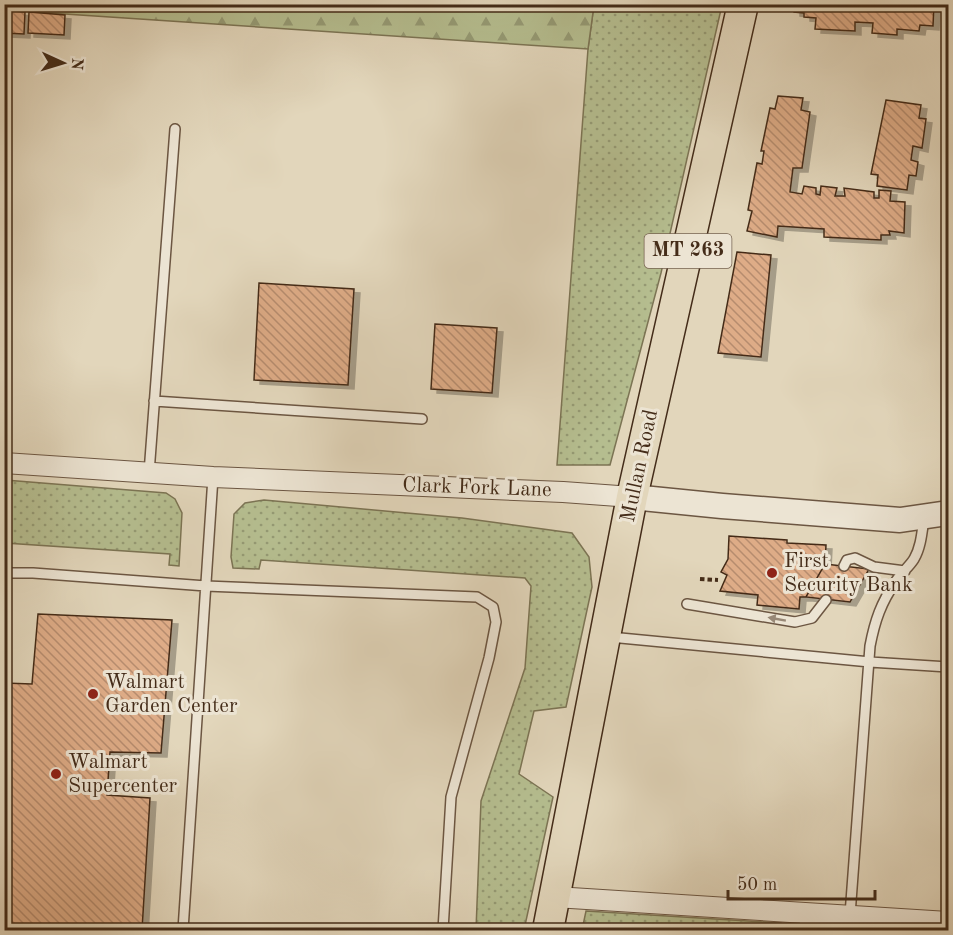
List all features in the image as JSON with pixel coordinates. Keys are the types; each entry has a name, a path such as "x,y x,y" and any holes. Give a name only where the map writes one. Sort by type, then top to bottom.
{"main road":[{"name":"Mullan Road","path":"548,930 632,497 743,4"}],"street":[{"name":"Clark Fork Lane","path":"4,463 213,477 563,492 900,520 948,513"},
{"path":"555,897 804,921 850,915 879,924 948,922"}],"lane":[{"path":"149,472 175,129"},
{"path":"154,401 422,419"},
{"path":"183,930 213,477"},
{"path":"850,915 873,628 879,609 897,579 915,558 921,541 924,517"},
{"path":"844,566 847,560 855,558 874,567 905,571"},
{"path":"4,573 33,573 206,586 477,597 493,607 496,622 489,658 451,797 443,930"},
{"path":"687,604 795,622 812,618 826,600"},
{"path":"605,636 870,662 948,667"}],"path":[{"path":"700,579 718,580"}],"green space":[{"path":"4,5 594,5 588,49 5,10"},
{"path":"594,5 722,5 661,273 610,465 557,465 588,49"},
{"path":"5,480 166,493 175,499 182,513 179,566 169,565 170,554 5,543"},
{"path":"264,500 462,518 572,533 589,557 592,587 566,707 534,711 519,774 553,797 524,930 476,930 481,801 525,668 531,586 525,578 261,560 259,569 233,568 231,557 234,514 245,503"},
{"path":"586,911 781,923 790,930 582,930"}],"building":[{"path":"794,4 934,4 933,26 920,25 919,31 897,29 897,35 872,33 873,23 855,22 855,31 815,29 816,18 804,17 804,13 794,12"},
{"path":"4,10 25,12 24,34 4,33"},
{"path":"29,12 65,15 64,35 28,33"},
{"path":"778,96 803,98 801,110 810,112 802,168 793,168 790,192 802,194 804,186 816,188 816,194 820,195 821,186 837,188 835,196 845,196 844,188 874,192 874,198 879,198 879,190 891,191 890,201 905,202 904,233 889,231 890,235 881,235 881,240 824,237 824,229 778,226 777,237 747,231 752,211 748,210 757,163 762,164 764,151 761,151 770,108 775,109"},
{"path":"886,100 921,105 919,118 926,119 922,148 913,146 911,160 918,162 916,176 909,175 907,190 877,186 878,175 871,174"},
{"path":"737,252 771,255 761,357 718,353"},
{"path":"259,283 354,289 348,385 254,380"},
{"path":"435,324 497,328 492,393 431,389"},
{"name":"First Security Bank","path":"729,536 826,545 825,564 806,597 800,597 799,609 757,605 758,595 720,591 727,575 721,572 728,559"},
{"path":"825,564 869,569 850,602 806,597"},
{"name":"Walmart Supercenter","path":"38,614 172,620 161,753 110,752 107,795 150,798 142,930 4,930 4,683 32,684"}],"place":[{"name":"First Security Bank","path":"772,573"},
{"name":"Walmart Garden Center","path":"93,694"},
{"name":"Walmart Supercenter","path":"56,774"}]}
